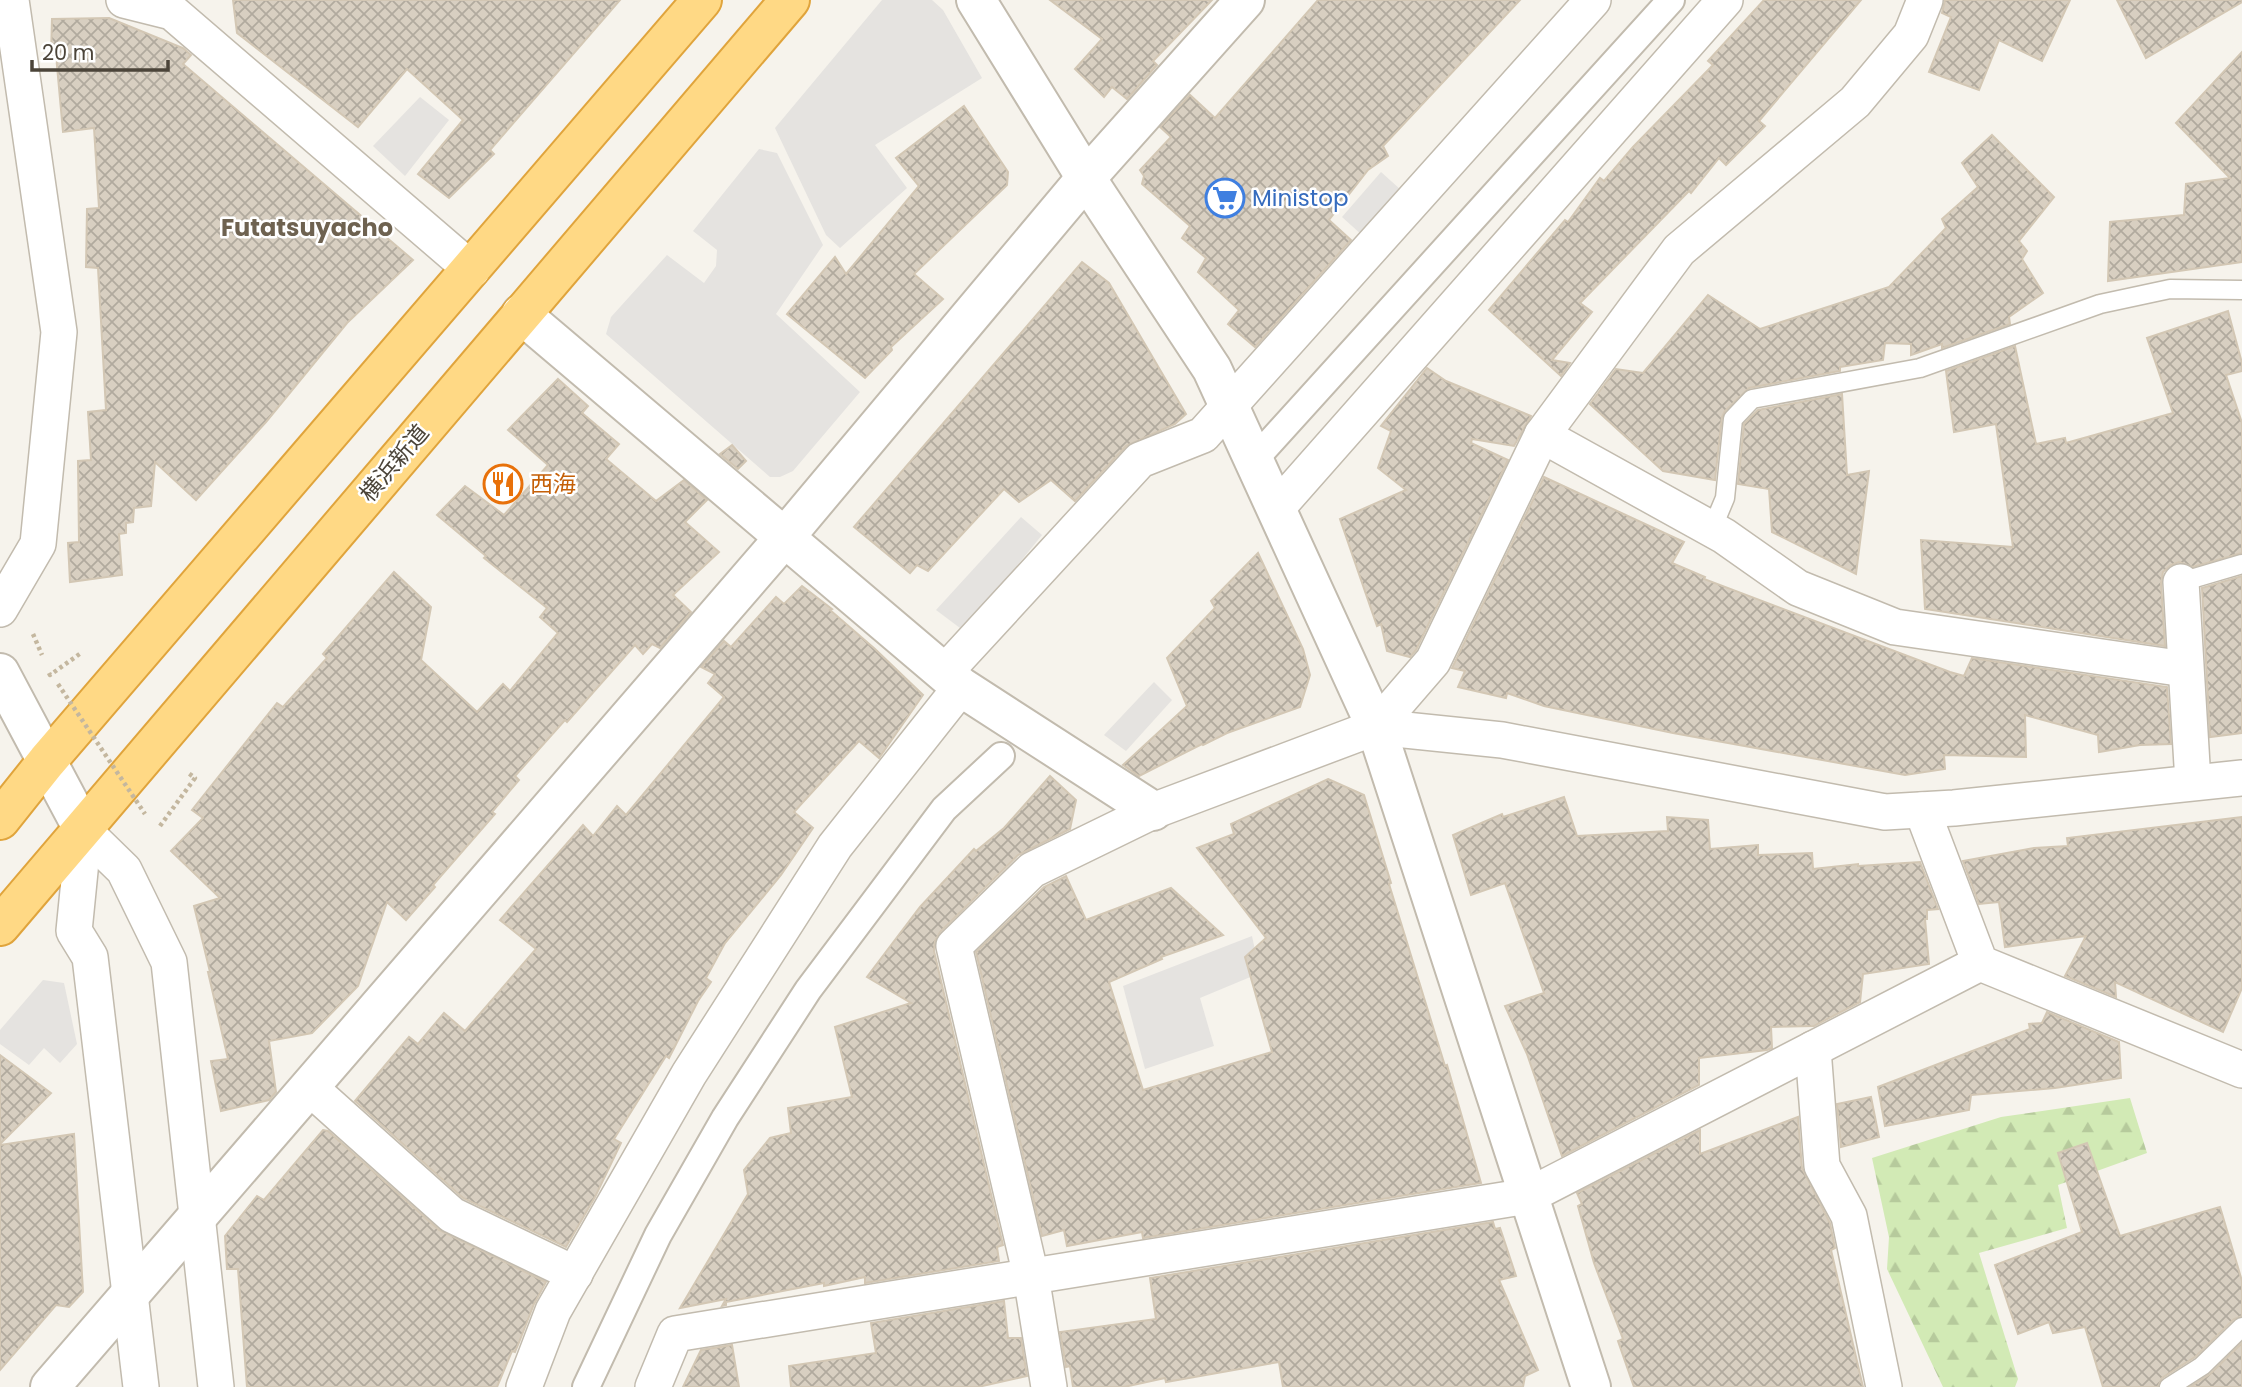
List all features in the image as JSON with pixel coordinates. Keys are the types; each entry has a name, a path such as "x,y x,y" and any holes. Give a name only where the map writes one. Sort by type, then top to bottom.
{"highway":[{"path":"0,820 47,761 702,0"},
{"name":"横浜新道","path":"0,926 84,831 790,0"}],"street":[{"path":"0,609 38,544 59,332 11,0"},
{"path":"124,0 177,6 472,270"},
{"path":"975,0 1086,178 1212,369 1376,727 1591,1387"},
{"path":"50,1387 784,538 1086,178 1245,0"},
{"path":"524,1387 554,1311 689,1074 835,846 953,680 1140,460 1203,435 1593,0"},
{"path":"1254,460 1671,0"},
{"path":"1276,509 1725,0"},
{"path":"1376,727 1433,661 1542,435 1679,250 1855,102 1911,35 1925,0"},
{"path":"521,314 953,680 1153,811"},
{"path":"1542,435 1712,529 1798,588 1895,626 2185,669"},
{"path":"2181,582 2193,782"},
{"path":"0,673 84,831 124,870 169,962 216,1387"},
{"path":"1049,1387 1031,1276 954,946 1032,870 1153,811 1376,727 1502,740 1885,812 2242,778"},
{"path":"586,1387 658,1235 725,1118 808,990 944,809 1001,756"},
{"path":"1922,810 1980,963 2242,1070"},
{"path":"84,831 74,931 90,957 140,1376 170,1387"},
{"path":"653,1387 675,1334 1528,1196 1980,963"},
{"path":"1813,1049 1822,1166 1849,1216 1884,1387"},
{"path":"309,1087 452,1215 575,1274"}],"lane":[{"path":"1712,529 1725,498 1734,419 1752,399 1920,368 2101,304 2169,289 2242,290"},
{"path":"2181,582 2242,564"},
{"path":"2169,1387 2202,1366 2242,1327"}],"path":[{"path":"58,684 145,814 153,806"},
{"path":"160,826 195,778 187,771 179,780"}],"green space":[{"path":"2130,1098 2147,1153 2058,1185 2067,1228 1979,1253 2018,1379 2015,1387 1943,1387 1887,1269 1889,1237 1872,1158 2001,1117"}],"shaded area":[{"path":"882,0 932,0 943,10 982,78 875,145 907,188 840,248 826,235 775,128"},
{"path":"420,97 449,120 405,176 373,146"},
{"path":"759,149 777,153 823,245 776,314 860,392 793,471 780,477 770,477 606,334 611,317 667,255 704,283 716,266 717,250 693,231"},
{"path":"1381,172 1401,190 1362,235 1342,217"},
{"path":"1021,517 1042,535 964,631 936,610"},
{"path":"1154,682 1172,700 1126,751 1104,735"},
{"path":"1252,936 1260,973 1200,998 1214,1046 1145,1069 1123,986"},
{"path":"43,980 64,983 77,1044 60,1063 44,1048 29,1065 0,1044 0,1030"}],"building":[{"path":"233,0 620,0 490,150 494,154 449,198 418,174 463,120 407,69 358,127 237,33"},
{"path":"1050,0 1212,0 1153,61 1157,65 1127,99 1112,87 1104,97 1075,69 1102,39"},
{"path":"1318,0 1520,0 1383,146 1388,156 1368,170 1329,220 1351,240 1255,347 1228,324 1239,310 1198,272 1206,258 1182,238 1190,226 1142,184 1144,176 1140,170 1171,137 1160,127 1190,95 1215,118"},
{"path":"1764,0 1861,0 1759,121 1765,126 1726,165 1719,158 1691,193 1689,191 1580,303 1592,312 1552,360 1570,363 1561,376 1489,310 1565,220 1568,222 1600,178 1604,181 1633,147 1713,65 1708,61"},
{"path":"1945,0 2070,0 2042,61 1999,40 1979,90 1929,72 1951,17 1942,13"},
{"path":"2117,0 2242,0 2242,2 2146,58"},
{"path":"109,18 183,48 191,55 183,64 413,260 347,323 266,422 196,500 155,462 151,506 134,508 133,522 126,523 126,533 119,534 122,575 70,582 68,543 79,542 78,461 91,460 88,412 106,410 98,268 86,267 87,209 99,208 94,128 63,132 56,55 51,55 52,19"},
{"path":"2242,52 2242,262 2108,281 2110,222 2184,215 2186,184 2230,178 2176,123"},
{"path":"964,106 1008,172 1007,185 914,274 943,299 891,347 892,350 865,378 787,314 835,257 846,274 919,186 896,158"},
{"path":"1992,135 2054,197 2019,241 2027,251 2022,259 2043,293 2009,317 2010,324 1942,348 1942,344 1911,355 1911,344 1885,343 1883,360 1749,388 1722,417 1715,480 1663,471 1590,404 1616,369 1643,373 1708,295 1760,329 1889,287 1946,228 1942,219 1978,187 1962,163"},
{"path":"1082,262 1109,283 1186,414 1175,424 1126,446 1075,501 1051,480 1019,502 1004,489 928,571 917,565 910,573 854,527"},
{"path":"2228,311 2242,363 2242,371 2226,375 2242,423 2242,553 2193,567 2179,562 2163,572 2161,583 2165,646 1925,609 1921,540 2013,547 1996,424 1954,432 1946,371 2015,346 2036,444 2065,438 2066,443 2173,413 2147,338"},
{"path":"1427,368 1446,381 1531,416 1514,446 1472,439 1471,443 1508,460 1416,650 1410,657 1387,651 1381,624 1377,626 1340,519 1406,490 1378,468 1391,431 1381,426"},
{"path":"558,379 588,406 582,413 619,444 606,459 656,501 684,480 707,500 685,522 719,552 673,595 691,612 660,648 652,644 643,654 635,645 567,722 565,720 515,776 519,780 492,812 495,814 406,920 387,902 358,986 312,1033 269,1041 276,1092 269,1100 221,1111 211,1061 228,1059 194,906 220,898 171,851 203,818 192,810 277,703 283,707 327,658 323,654 394,572 431,607 421,660 477,712 503,684 510,691 558,633 540,617 547,608 484,558 486,556 437,515 465,486 504,515 548,465 508,430"},
{"path":"1842,394 1847,475 1869,471 1856,574 1772,532 1769,489 1738,484 1744,424 1758,410"},
{"path":"732,445 746,461 738,469 720,454"},
{"path":"1544,477 1684,542 1672,563 1705,577 1704,579 1950,672 1964,676 1972,658 2167,687 2171,744 2140,745 2099,752 2098,735 2025,715 2026,757 1944,755 1945,769 1905,775 1673,733 1544,706 1507,693 1506,698 1458,687 1465,671 1452,668"},
{"path":"1258,553 1303,649 1310,675 1300,707 1227,733 1139,776 1123,765 1187,706 1167,658 1215,608 1211,601"},
{"path":"2242,576 2242,733 2210,737 2202,588"},
{"path":"802,586 832,609 830,610 923,695 879,758 859,741 794,812 813,828 781,875 725,943 706,978 711,982 698,1001 669,1058 666,1056 614,1139 621,1143 595,1197 566,1247 463,1198 355,1101 409,1037 418,1044 444,1013 465,1031 536,949 500,920 583,825 593,836 617,806 626,815 724,697 708,683 715,674 701,667 724,641 731,647 776,597 784,604"},
{"path":"1050,776 1076,800 1070,829 1018,855 940,932 935,941 934,951 1003,1245 997,1247 999,1261 865,1283 865,1277 824,1286 824,1283 726,1302 726,1305 722,1306 726,1299 680,1308 748,1194 744,1170 770,1138 791,1133 788,1108 852,1097 835,1027 911,1003 867,977 920,907 974,849 976,851 1004,828"},
{"path":"1328,779 1364,795 1481,1183 1143,1238 1142,1232 1067,1246 1064,1230 1042,1236 976,952 1044,887 1066,876 1086,920 1171,888 1223,935 1161,957 1162,959 1109,982 1143,1090 1272,1052 1245,957 1266,938 1197,848 1234,834 1231,824"},
{"path":"1564,797 1577,836 1668,831 1667,817 1708,820 1710,849 1758,845 1758,855 1812,853 1813,869 1920,862 1938,909 1927,910 1925,919 1929,964 1863,974 1860,1002 1814,1026 1771,1027 1772,1048 1699,1058 1699,1085 1562,1156 1527,1054 1505,1006 1544,993 1505,883 1471,895 1453,835 1502,814 1503,817"},
{"path":"2242,817 2242,988 2223,1032 2115,982 2116,997 2065,976 2086,936 2005,947 1999,902 1979,904 1963,861 2034,848 2068,846 2067,838"},
{"path":"2047,1012 2119,1042 2121,1078 2055,1088 1971,1095 1969,1110 1885,1126 1878,1087 2030,1029 2029,1024 2042,1023"},
{"path":"0,1055 51,1093 0,1144"},
{"path":"1871,1097 1879,1137 1841,1147 1837,1104"},
{"path":"1798,1117 1802,1168 1830,1223 1835,1248 1831,1250 1863,1387 1634,1387 1618,1341 1623,1339 1594,1263 1578,1206 1582,1204 1577,1193 1700,1130 1700,1154"},
{"path":"323,1130 328,1131 439,1230 546,1282 497,1387 247,1387 238,1269 227,1269 225,1236 257,1196 264,1200"},
{"path":"74,1134 83,1292 69,1307 56,1305 0,1370 0,1145"},
{"path":"2087,1143 2120,1236 2220,1207 2242,1281 2242,1316 2234,1319 2195,1357 2162,1378 2158,1387 2103,1387 2085,1327 2053,1333 2049,1322 2018,1334 1995,1265 2082,1232 2058,1153"},
{"path":"1493,1222 1495,1229 1500,1228 1516,1276 1499,1280 1538,1370 1525,1376 1523,1387 1283,1387 1279,1362 1166,1382 1165,1378 1124,1387 1073,1387 1070,1366 1066,1367 1060,1332 1156,1319 1150,1278"},
{"path":"1004,1301 1008,1338 1021,1338 1027,1376 978,1387 791,1387 789,1366 876,1353 871,1323"},
{"path":"2242,1343 2242,1387 2190,1387 2210,1374"},
{"path":"732,1345 739,1387 683,1387 701,1350"}],"place":[{"name":"Ministop","path":"1225,198"},
{"name":"西海","path":"503,484"}],"district":[{"name":"Futatsuyacho","path":"307,227"}]}
